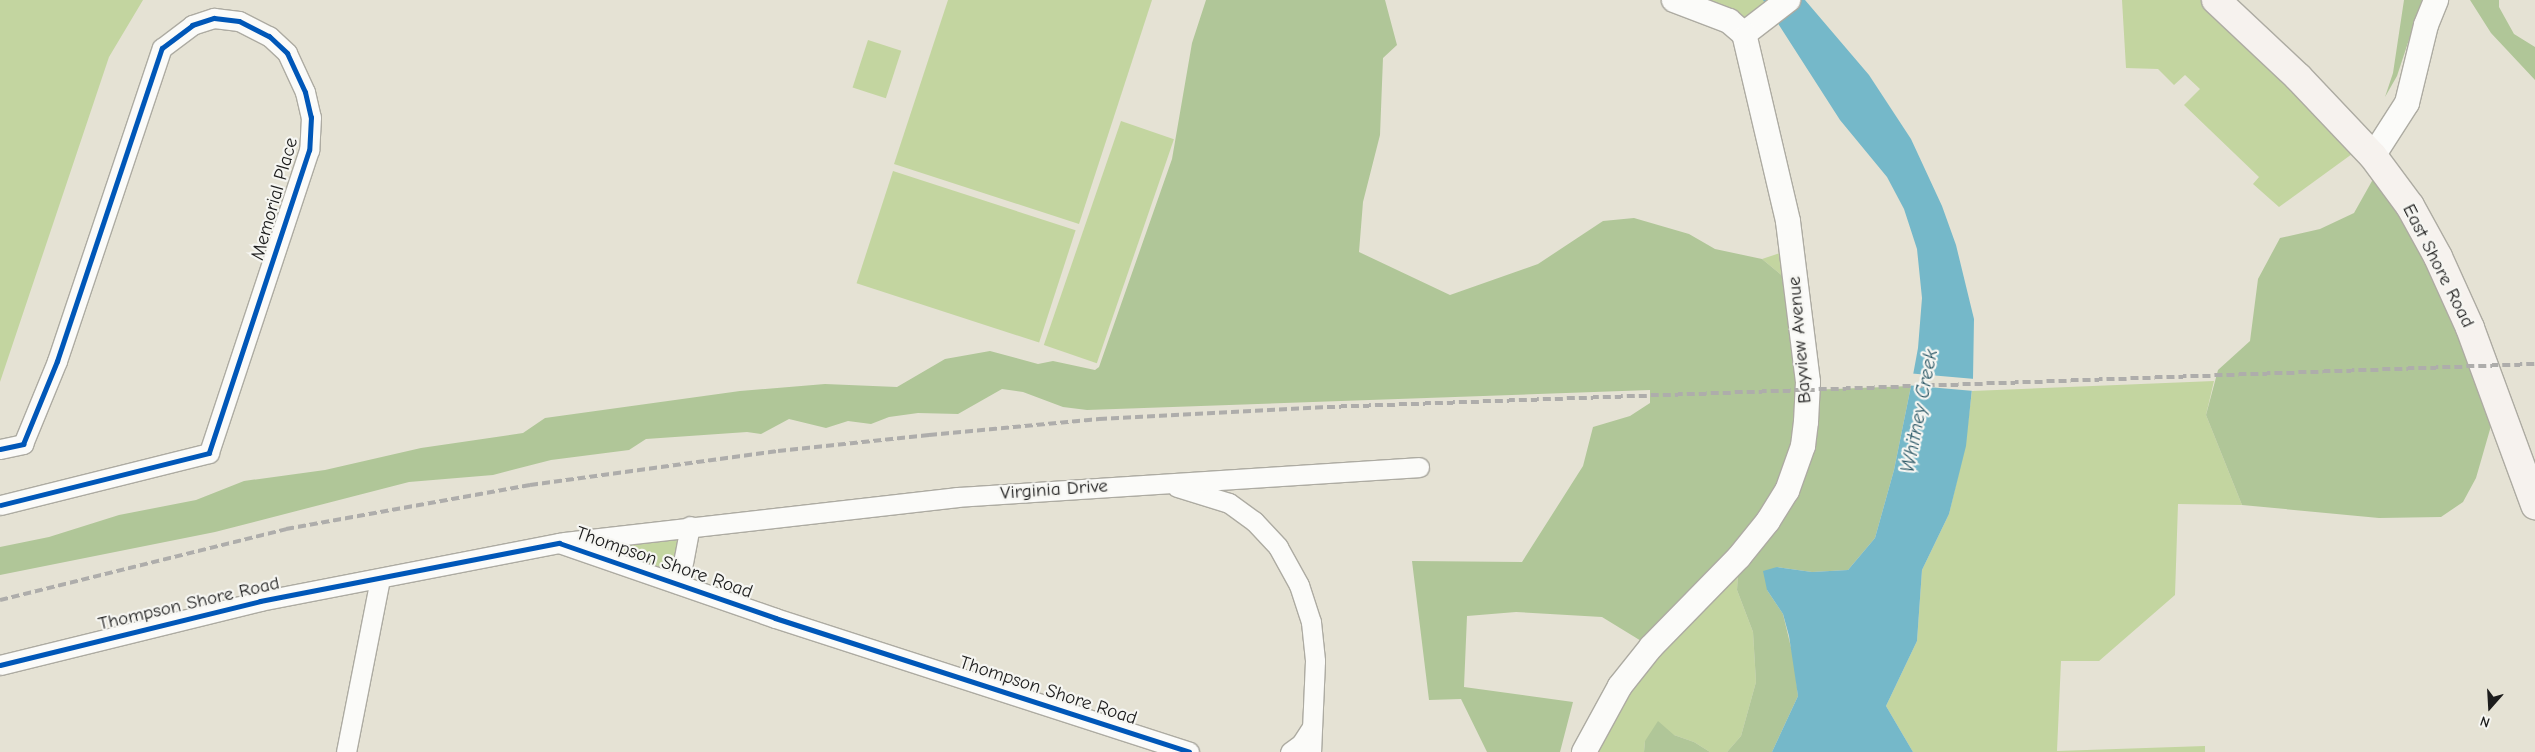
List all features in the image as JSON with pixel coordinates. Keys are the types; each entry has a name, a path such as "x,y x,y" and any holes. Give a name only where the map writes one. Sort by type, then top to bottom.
{"main road":[{"name":"East Shore Road","path":"2216,0 2298,77 2373,156 2410,206 2438,257 2470,328 2535,505"}],"street":[{"path":"1674,0 1729,21 1744,34 1778,7"},
{"path":"2373,156 2408,103 2424,33 2436,0"},
{"name":"Memorial Place","path":"0,449 24,444 30,430 57,361 162,48 192,25 214,18 240,21 269,36 287,53 305,92 311,117 309,150 209,453 0,505"},
{"name":"Bayview Avenue","path":"1584,752 1625,680 1768,522 1787,490 1802,446 1808,382 1788,221 1744,34"},
{"name":"Virginia Drive","path":"559,543 690,526 957,497 1418,467"},
{"path":"1138,484 1173,486 1229,503 1254,521 1278,548 1300,585 1311,622 1315,661 1312,752"},
{"path":"679,584 690,526"},
{"name":"Thompson Shore Road","path":"0,666 260,601 559,543 1189,752"},
{"path":"346,752 380,579"},
{"path":"1290,752 1301,744 1313,726"}],"green space":[{"path":"0,0 143,0 109,57 0,382"},
{"path":"948,0 1152,0 1079,224 894,164"},
{"path":"1206,0 1385,0 1397,45 1383,58 1380,135 1363,202 1359,252 1450,295 1538,264 1603,221 1634,218 1689,234 1715,249 1762,259 1779,273 1791,288 1809,390 1911,386 1894,470 1875,538 1848,570 1812,572 1777,567 1767,590 1783,614 1794,660 1798,696 1772,752 1727,752 1741,736 1756,682 1753,632 1737,590 1739,558 1651,647 1602,617 1516,612 1467,616 1464,687 1573,702 1560,752 1487,752 1461,699 1429,700 1412,561 1522,562 1583,466 1593,427 1630,416 1650,403 1650,390 1087,410 1063,407 1023,392 1002,389 958,414 918,413 889,417 871,424 848,421 826,428 789,419 761,434 747,432 646,439 629,450 551,460 493,475 409,482 215,532 0,575 0,547 49,537 119,515 196,500 244,481 325,470 421,448 523,433 545,418 740,391 825,384 897,387 945,359 990,351 1038,364 1053,361 1095,370 1099,367 1172,159 1192,43"},
{"path":"1674,0 1787,0 1744,34"},
{"path":"2122,0 2217,0 2363,146 2279,207 2253,184 2259,177 2184,105 2200,89 2185,75 2174,85 2158,69 2126,68"},
{"path":"2404,0 2422,0 2397,76 2385,97 2393,73"},
{"path":"2470,0 2499,0 2499,7 2514,34 2535,47 2535,80 2491,33"},
{"path":"868,40 901,51 886,98 853,88"},
{"path":"1121,121 1174,139 1097,363 1044,345"},
{"path":"2381,165 2410,206 2493,419 2476,478 2463,502 2441,517 2379,518 2242,505 2206,415 2218,370 2250,341 2258,279 2280,238 2320,229 2354,213"},
{"path":"893,171 1076,230 1039,343 857,283"},
{"path":"1792,249 1799,309 1779,273 1762,259"},
{"path":"2214,381 2206,415 2242,505 2178,504 2175,595 2099,661 2061,661 2057,751 2205,746 2205,752 1913,752 1886,706 1917,641 1922,570 1949,514 1965,446 1972,391"},
{"path":"690,526 679,584 559,543"},
{"path":"1739,557 1737,590 1753,632 1756,682 1741,736 1727,752 1710,752 1694,742 1674,735 1645,741 1644,752 1584,752 1597,724"},
{"path":"1658,721 1674,735 1694,742 1710,752 1644,752 1645,741"}],"water":[{"name":"Whitney Creek","path":"1763,0 1805,0 1869,75 1911,139 1942,206 1956,245 1974,319 1973,379 1966,446 1949,514 1922,570 1917,641 1886,706 1913,752 1772,752 1798,696 1789,636 1783,614 1767,590 1763,571 1777,567 1812,572 1848,570 1875,538 1894,470 1911,386 1918,348 1922,298 1917,249 1904,209 1887,177 1840,120"}],"pier":[{"path":"1909,373 1975,379 1974,391 1908,385"}],"railway":[{"path":"0,600 286,529 530,485 778,451 1099,419 1327,407 2535,364"}],"cycle path":[{"path":"0,449 23,444 57,361 162,48 192,25 214,18 239,21 269,36 287,53 305,92 311,117 309,150 209,453 0,505"},
{"path":"0,665 260,601 559,543 775,618 1189,752"}]}
